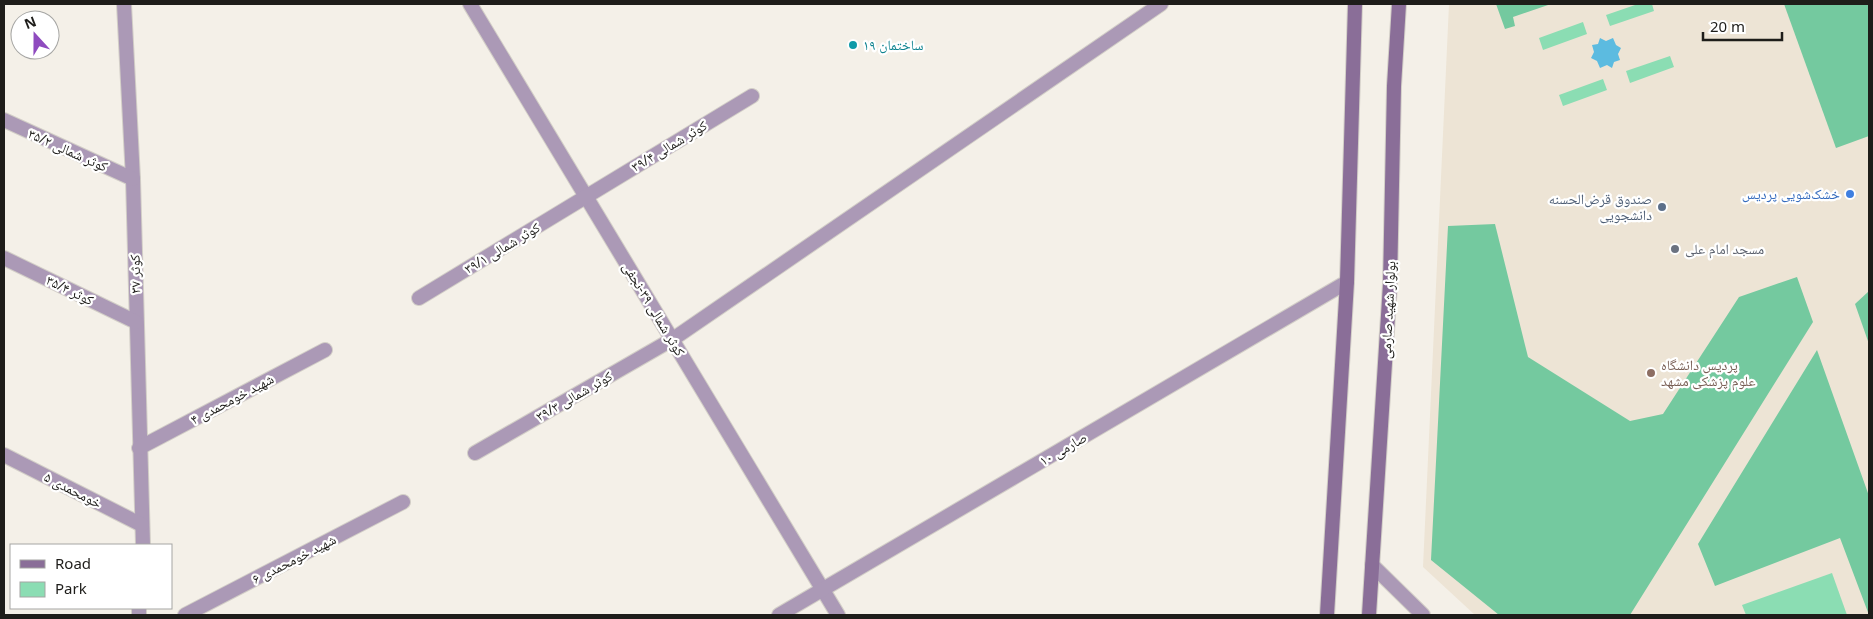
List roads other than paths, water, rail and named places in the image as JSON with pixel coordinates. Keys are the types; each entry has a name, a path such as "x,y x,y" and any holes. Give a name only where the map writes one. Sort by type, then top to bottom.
{"main road":[{"path":"1327,615 1347,282 1356,4"},
{"name":"بولوار شهید صارمی","path":"1369,615 1390,284 1394,86 1399,4"}],"street":[{"name":"کوثر ۳۷","path":"124,4 133,179 143,544"},
{"name":"کوثر شمالی ۳۹-نجفی","path":"471,4 838,615"},
{"name":"کوثر شمالی ۳۹/۳","path":"475,453 673,339 1161,4"},
{"name":"کوثر شمالی ۳۹/۴","path":"586,197 752,96"},
{"name":"کوثر شمالی ۳۵/۲","path":"4,120 133,179"},
{"name":"کوثر شمالی ۳۹/۱","path":"419,298 586,197"},
{"name":"کوثر ۳۵/۴","path":"4,258 136,322"},
{"name":"صارمی ۱۰","path":"779,615 1347,282"},
{"name":"شهید خومحمدی ۴","path":"139,448 325,350"},
{"name":"خومحمدی ۵","path":"4,455 142,525"},
{"name":"شهید خومحمدی ۶","path":"185,615 403,502"},
{"path":"1372,565 1423,615"}],"water":[{"path":"1600,38 1606,41 1613,38 1616,45 1621,48 1618,54 1620,60 1614,62 1612,68 1607,65 1600,68 1597,61 1591,58 1594,52 1592,45 1598,44"}],"place":[{"name":"ساختمان ۱۹","path":"853,45"},
{"name":"خشک‌شویی پردیس","path":"1850,194"},
{"name":"صندوق قرض‌الحسنه دانشجویی","path":"1662,207"},
{"name":"مسجد امام علی","path":"1675,249"},
{"name":"پردیس دانشگاه علوم پزشکی مشهد","path":"1651,373"}]}
